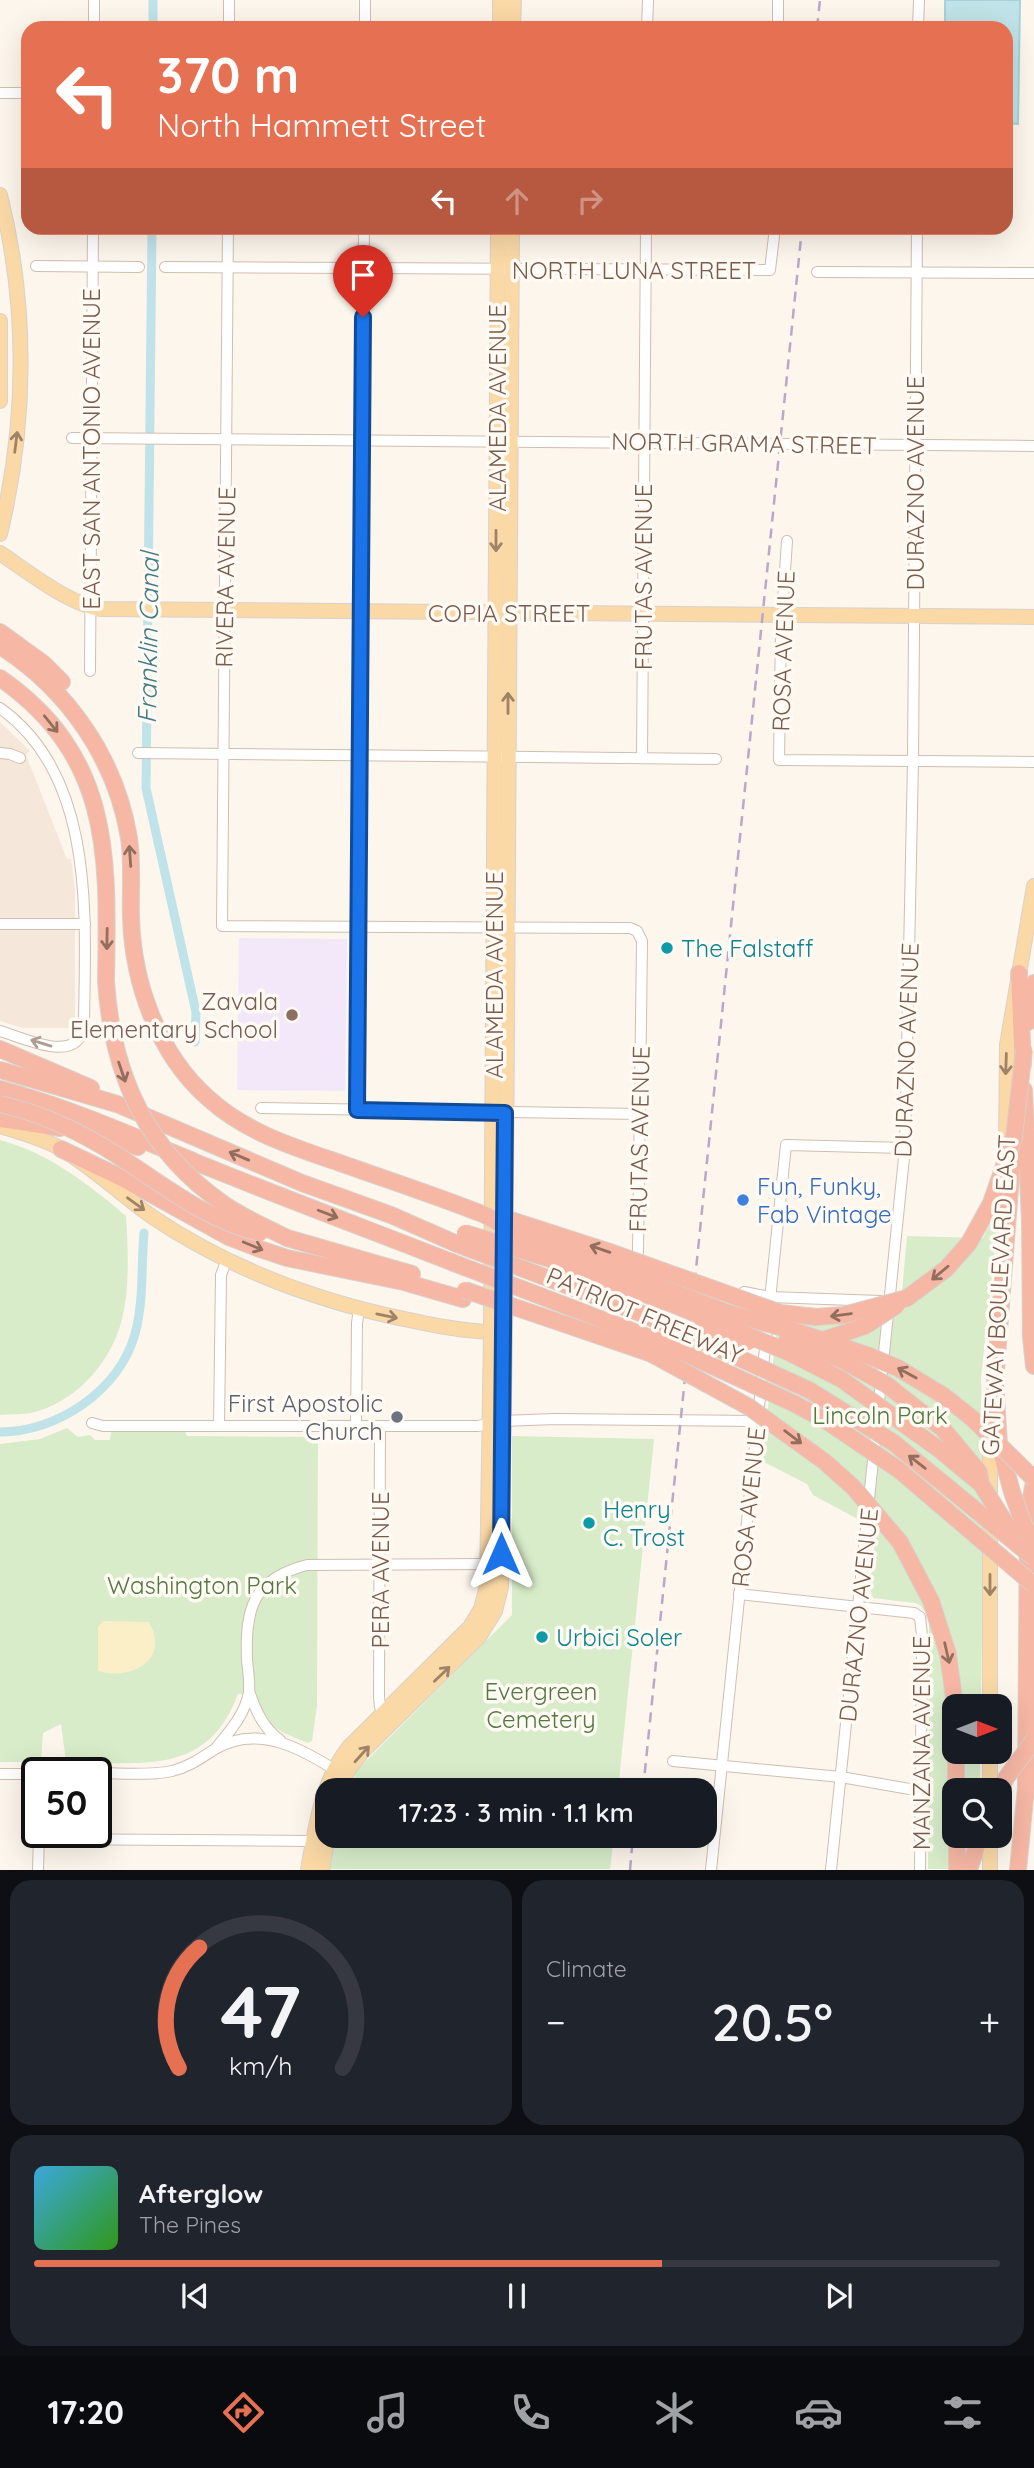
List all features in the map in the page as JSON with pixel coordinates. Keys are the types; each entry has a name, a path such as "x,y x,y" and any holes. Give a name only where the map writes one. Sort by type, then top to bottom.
{"highway":[{"path":"0,632 44,664 86,710 107,744 112,763 112,781"},
{"path":"0,646 35,672 71,708 97,748 122,803 129,840 132,943 143,995 163,1038 191,1080 207,1098 251,1129 296,1148 458,1204 512,1230 728,1313 810,1336 898,1368 944,1396 973,1419 1034,1481 1028,1513 1026,1788 1018,1870"},
{"path":"0,678 40,710 57,731 82,772 92,796 106,862 106,981 111,1029 119,1063 134,1101 158,1141 196,1182 225,1205 287,1238"},
{"path":"1019,973 1034,1366"},
{"path":"1034,983 1014,1137 998,1327 995,1411 1007,1479 1024,1525 1034,1541"},
{"path":"0,1049 90,1087 117,1104"},
{"path":"0,1070 117,1104 302,1183 391,1215 461,1238 550,1259 729,1326 841,1379 940,1450 981,1484"},
{"name":"PATRIOT FREEWAY","path":"0,1090 102,1123 658,1342 795,1404 858,1441 899,1470 1034,1585"},
{"path":"0,1104 52,1120 85,1136 192,1205 222,1220 650,1353 728,1381 755,1386"},
{"path":"0,1119 76,1131 196,1162"},
{"path":"643,1314 743,1341 786,1344 815,1342 865,1326 946,1269 969,1243 991,1203 1014,1137"},
{"path":"61,1149 122,1178 229,1237 260,1249 287,1258 464,1294 724,1393"},
{"path":"485,1215 515,1220 594,1246 781,1313 816,1317 837,1316 906,1298"},
{"name":"PATRIOT FREEWAY","path":"461,1238 643,1314 809,1390 894,1443 1034,1558"},
{"path":"728,1313 752,1326 842,1360 887,1385 943,1429 979,1472 981,1484 1034,1570"},
{"path":"650,1353 750,1407 853,1486 900,1542 918,1574 940,1624 948,1654 953,1694"},
{"path":"970,1505 1034,1547"},
{"path":"1006,1778 1034,1740"},
{"path":"957,1848 957,1870"},
{"path":"969,1870 976,1848"}],"main road":[{"path":"499,21 500,0"},
{"path":"513,21 514,0"},
{"path":"0,195 16,278 21,350 13,471 0,534"},
{"name":"ALAMEDA AVENUE","path":"499,235 505,269"},
{"name":"ALAMEDA AVENUE","path":"388,1717 470,1627 483,1602 487,1564 498,1332 505,269 511,235"},
{"path":"0,321 0,401"},
{"name":"COPIA STREET","path":"0,553 76,602 91,608 1034,617"},
{"name":"GATEWAY BOULEVARD EAST","path":"990,1694 990,1378 1006,1139 1007,1045 1034,886"},
{"path":"0,1126 61,1149 154,1217 228,1259 310,1294 359,1309 433,1325 498,1332"},
{"name":"ALAMEDA AVENUE","path":"339,1778 349,1747 388,1717 479,1637 495,1611 501,1580 495,1423"},
{"name":"ALAMEDA AVENUE","path":"308,1870 324,1790 339,1773"},
{"path":"322,1870 326,1848"},
{"path":"990,1848 990,1870"}],"street":[{"path":"94,0 94,21"},
{"path":"229,0 229,21"},
{"path":"365,0 365,21"},
{"path":"647,21 648,0"},
{"path":"778,0 778,21"},
{"path":"918,21 919,0"},
{"path":"0,93 21,93"},
{"name":"EAST SAN ANTONIO AVENUE","path":"90,671 93,235"},
{"name":"RIVERA AVENUE","path":"228,235 222,926 359,926"},
{"path":"357,1110 363,235"},
{"name":"FRUTAS AVENUE","path":"642,758 646,235"},
{"name":"NORTH LUNA STREET","path":"165,267 770,270 774,235"},
{"name":"DURAZNO AVENUE","path":"831,1870 905,1148 913,761 917,235"},
{"path":"36,266 139,267"},
{"path":"817,272 1034,273"},
{"name":"NORTH GRAMA STREET","path":"72,438 1034,446"},
{"name":"ROSA AVENUE","path":"788,541 779,760 913,761"},
{"path":"0,708 27,730 57,774 67,802 80,861 85,924 84,1025 80,1040 68,1047 58,1048 0,1031"},
{"path":"0,753 20,758"},
{"path":"138,753 716,759"},
{"path":"913,761 1034,762"},
{"path":"0,924 85,924"},
{"path":"359,926 500,926"},
{"name":"FRUTAS AVENUE","path":"500,926 630,928 637,931 642,942 638,1253"},
{"path":"261,1108 640,1114"},
{"name":"ROSA AVENUE","path":"711,1870 786,1145 905,1148"},
{"path":"219,1426 221,1275 228,1259"},
{"path":"744,1292 770,1297 890,1301"},
{"path":"356,1426 359,1309"},
{"path":"92,1423 103,1426 380,1427 555,1419 757,1421"},
{"name":"PERA AVENUE","path":"380,1427 379,1697 380,1707 388,1717"},
{"path":"282,1742 268,1732 249,1691 247,1626 250,1610 265,1587 284,1573 307,1565 487,1564"},
{"path":"739,1594 859,1606"},
{"name":"MANZANA AVENUE","path":"859,1606 914,1613 920,1617 920,1870"},
{"path":"112,1772 173,1770 194,1762 216,1748 228,1736 249,1691"},
{"path":"216,1748 253,1739 282,1742 299,1748 339,1773"},
{"path":"673,1761 841,1777 920,1791"},
{"path":"0,1774 21,1774"},
{"path":"112,1837 313,1841"},
{"path":"38,1870 39,1848"}],"shaded area":[{"path":"0,722 30,751 26,755 67,859 71,859 75,889 75,1028 23,1028 0,1021"},
{"name":"Zavala Elementary School","path":"239,938 347,939 345,1091 237,1090"}],"green space":[{"path":"0,1140 51,1161 82,1181 126,1216 128,1268 125,1307 117,1334 92,1376 53,1405 29,1413 0,1415"},
{"name":"Lincoln Park","path":"992,1219 998,1219 981,1378 984,1463 981,1694 942,1694 942,1764 980,1764 980,1778 942,1778 942,1848 979,1848 979,1869 928,1869 929,1619 921,1606 915,1603 873,1598 870,1589 876,1529 813,1495 807,1484 762,1461 779,1310 900,1314 907,1236 983,1238"},
{"name":"Washington Park","path":"67,1428 78,1437 90,1435 95,1440 110,1440 111,1432 185,1432 187,1436 318,1437 317,1705 312,1741 308,1743 280,1731 269,1721 255,1694 238,1694 225,1721 208,1740 189,1752 168,1760 112,1763 112,1757 65,1757 61,1724 43,1733 41,1757 21,1757 21,1762 0,1762 0,1444 40,1439"},
{"name":"Evergreen Cemetery","path":"512,1436 654,1439 619,1778 355,1778 356,1771 512,1615"},
{"path":"334,1848 613,1848 610,1869 330,1869"}],"sand":[{"path":"103,1621 149,1622 155,1647 144,1664 124,1673 98,1671 98,1627"}],"water":[{"path":"945,0 1020,0 1018,124 1013,124 1013,21 945,21"}],"waterway":[{"name":"Franklin Canal","path":"153,0 153,21"},
{"name":"Franklin Canal","path":"152,235 146,788 196,1012 195,1042"},
{"name":"Franklin Canal","path":"0,1432 43,1425 64,1416 100,1390 115,1373 127,1355 138,1322 144,1233"}],"railway":[{"path":"818,21 820,0"},
{"path":"644,1778 801,235"},
{"path":"630,1870 632,1848"}],"place":[{"name":"The Falstaff","path":"667,948"},
{"name":"Zavala Elementary School","path":"292,1015"},
{"name":"Fun, Funky, Fab Vintage","path":"743,1200"},
{"name":"First Apostolic Church","path":"397,1417"},
{"name":"Henry C. Trost","path":"589,1523"},
{"name":"Urbici Soler","path":"542,1637"}],"route":[{"path":"363,317 357,1110 505,1113 501,1554"}]}
